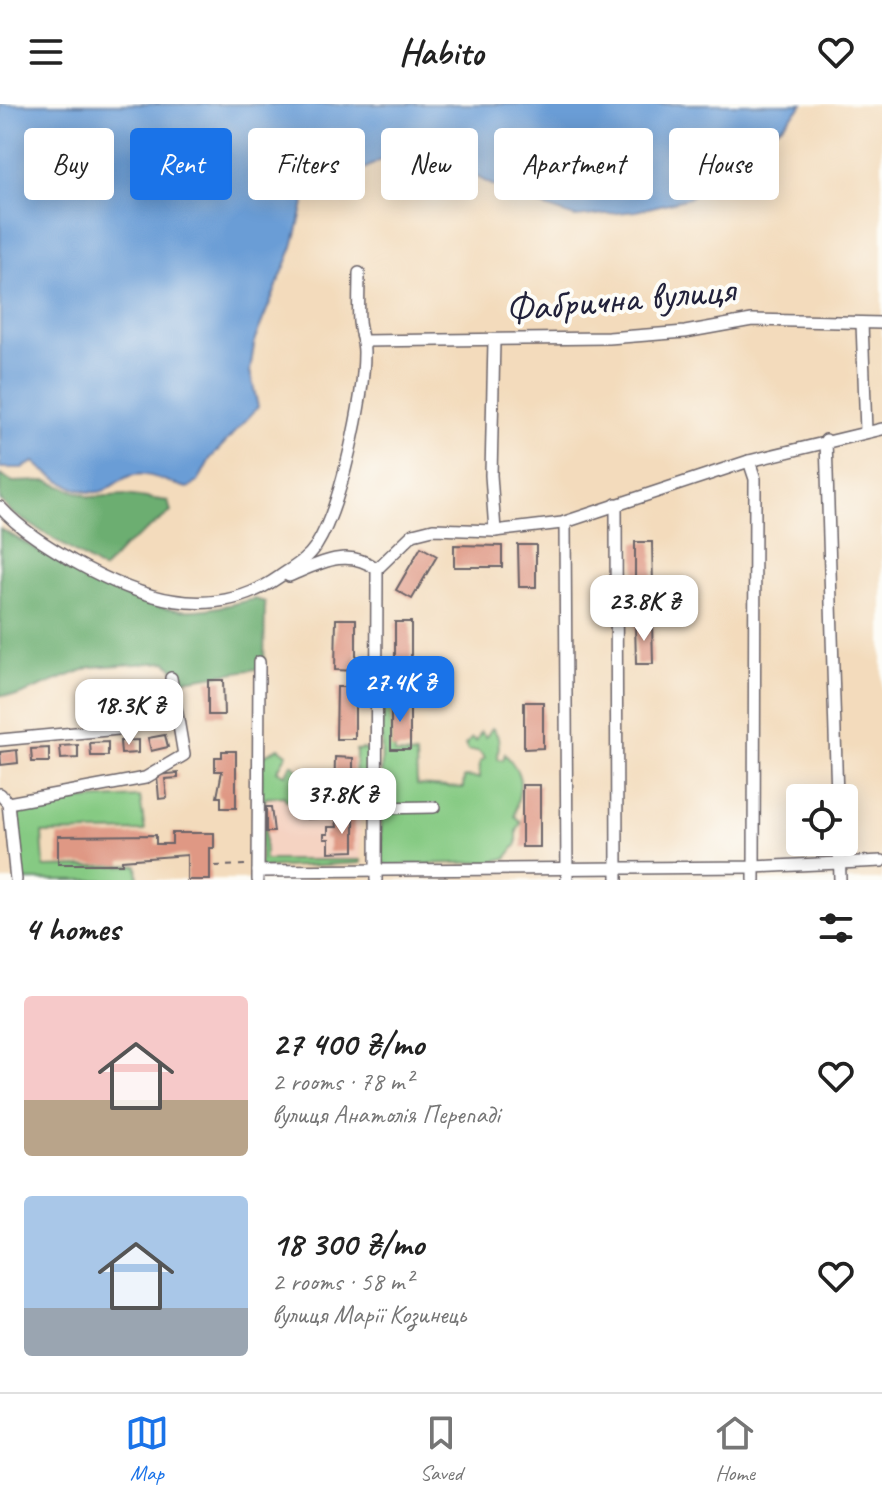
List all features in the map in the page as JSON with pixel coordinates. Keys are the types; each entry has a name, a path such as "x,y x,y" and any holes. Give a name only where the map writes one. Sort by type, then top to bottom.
{"street":[{"path":"268,585 296,566 317,545 335,501 355,415 363,341 359,324 359,273"},
{"name":"Фабрична вулиця","path":"363,341 609,338 685,332 752,320 882,323"},
{"path":"862,323 866,431"},
{"path":"494,341 491,475 495,531"},
{"path":"376,876 377,569 413,534 433,529 495,531 565,522 749,461 826,440 882,429"},
{"path":"826,440 837,784"},
{"path":"749,461 755,479 754,874"},
{"path":"616,504 617,880"},
{"path":"0,507 35,539 109,581 153,598 185,601 231,598 335,557 353,557 377,569"},
{"path":"565,522 567,874"},
{"path":"259,662 258,872 326,876 567,874 616,867 754,874 882,861"},
{"path":"16,880 4,799 145,778 184,755 171,678"},
{"path":"0,740 129,728"},
{"path":"377,808 434,807"},
{"path":"839,856 840,880"}],"path":[{"path":"215,866 258,872"}],"shaded area":[{"path":"283,797 286,803 306,802 306,810 360,809 361,859 266,859 266,799"}],"green space":[{"path":"0,475 13,482 47,481 90,497 125,495 168,501 171,512 124,547 103,570 11,512 0,500"},
{"path":"0,529 110,590 156,606 190,610 255,599 265,602 264,668 184,680 167,662 91,667 17,696 0,695"},
{"path":"382,689 395,689 395,754 416,755 417,785 463,788 464,777 479,778 480,762 485,758 478,751 468,751 465,745 472,738 476,741 481,732 486,737 492,728 495,732 499,743 498,759 503,760 505,754 520,778 515,816 521,823 517,831 517,844 506,858 490,862 388,865 381,861"},
{"path":"279,748 287,754 277,771 285,774 292,764 305,776 303,786 293,784 300,795 299,801 286,801 284,796 265,798 265,860 361,860 361,863 260,868 262,756"},
{"path":"364,749 371,754 371,806 355,805 356,750"},
{"path":"140,797 145,831 42,833 44,867 137,865 138,880 19,880 17,811 81,800"}],"water":[{"path":"0,104 803,104 779,128 669,128 669,200 681,200 636,211 575,217 525,200 653,200 653,128 494,128 494,186 478,178 478,128 381,128 381,160 365,168 365,128 248,128 248,200 305,200 293,247 255,339 250,371 258,407 210,459 198,482 188,488 155,477 134,475 107,489 89,492 69,485 34,462 22,468 0,468"}],"building":[{"path":"635,542 652,542 653,585 635,585"},
{"path":"454,545 502,546 502,567 454,567"},
{"path":"518,545 536,545 536,587 519,587"},
{"path":"421,547 437,556 412,599 396,590"},
{"path":"336,619 356,619 356,671 335,670"},
{"path":"395,622 411,622 411,667 395,667"},
{"path":"635,622 652,622 653,664 636,664"},
{"path":"208,680 223,680 224,715 208,715"},
{"path":"337,687 355,687 355,739 336,739"},
{"path":"391,699 410,699 410,749 391,749"},
{"path":"524,702 543,702 543,748 524,749"},
{"path":"165,735 168,747 151,751 148,738"},
{"path":"138,740 138,753 121,754 120,741"},
{"path":"108,742 108,756 91,756 90,743"},
{"path":"78,745 78,758 61,759 60,746"},
{"path":"49,748 49,762 32,762 31,749"},
{"path":"17,750 18,763 1,765 0,752"},
{"path":"222,751 236,751 236,808 221,808 221,797 217,797 222,771 215,771 215,757 222,757"},
{"path":"335,757 353,758 353,803 334,803"},
{"path":"178,773 178,778 165,779 167,798 159,799 157,775"},
{"path":"522,785 540,785 540,847 522,847"},
{"path":"266,807 271,807 274,832 266,832"},
{"path":"305,810 330,810 330,817 307,819"},
{"path":"336,818 354,818 354,851 329,852 329,839 324,839 324,834 328,834 328,827 337,827"},
{"path":"172,833 214,833 214,848 210,848 210,880 187,880 187,855 122,860 122,864 58,864 58,836 156,835 156,844 172,844"}]}
